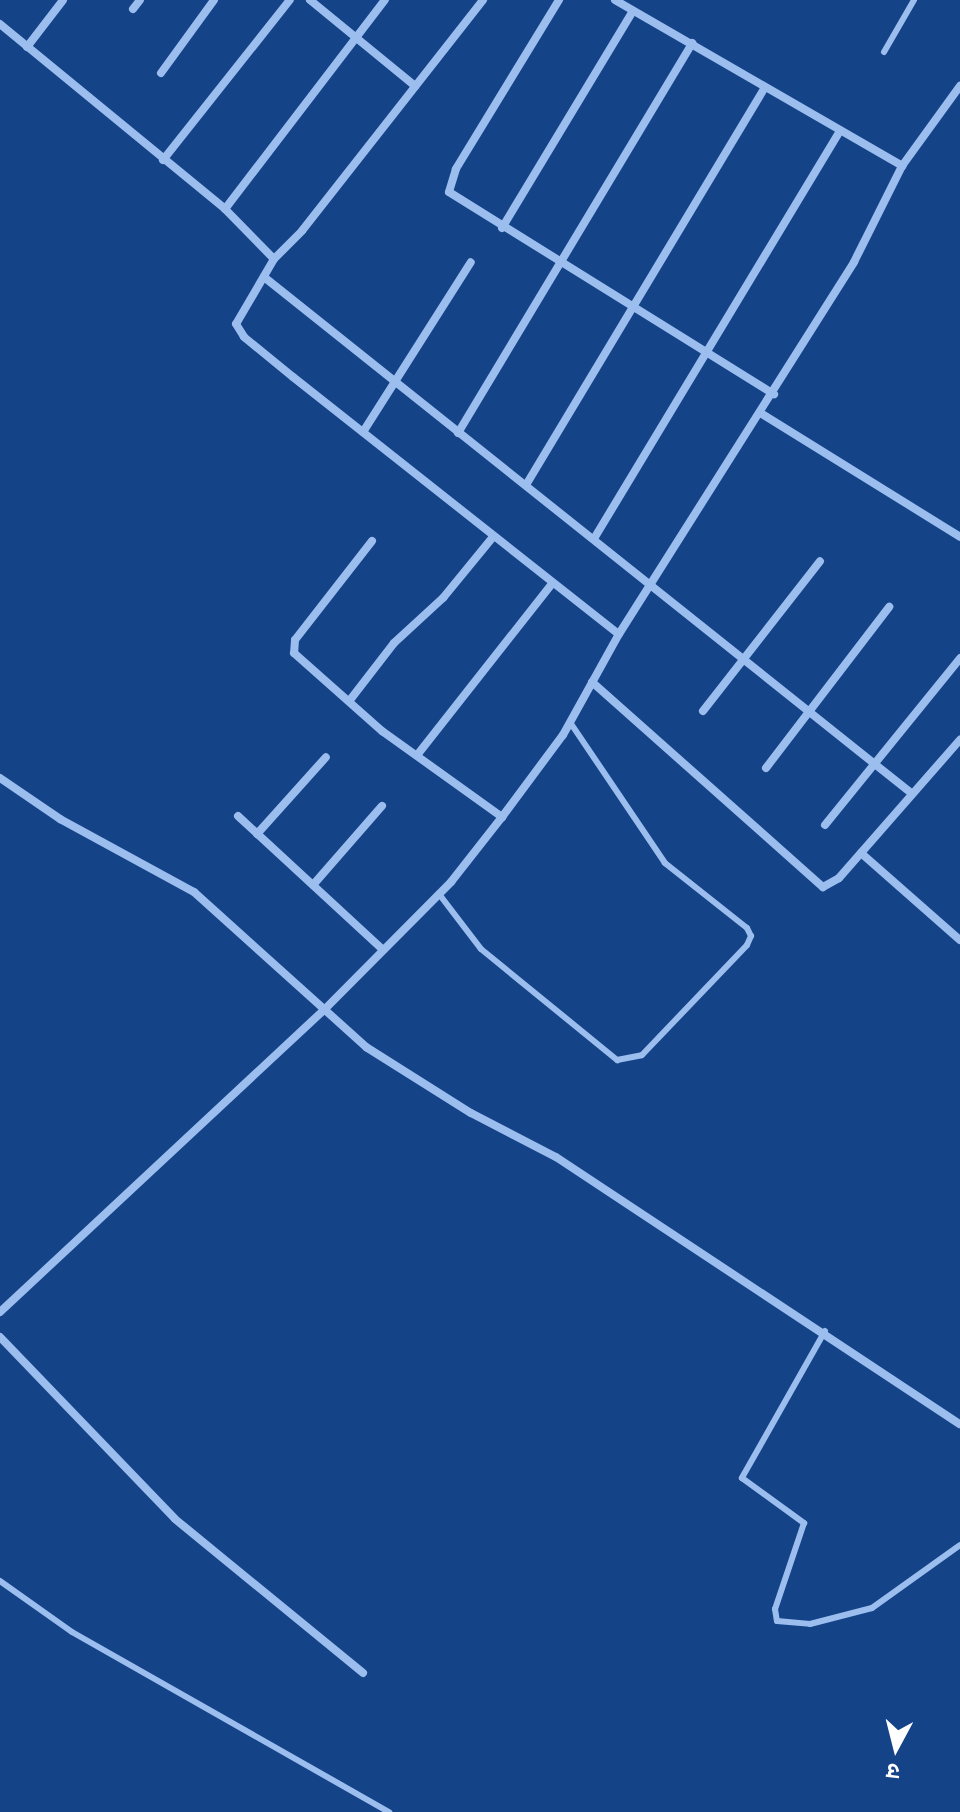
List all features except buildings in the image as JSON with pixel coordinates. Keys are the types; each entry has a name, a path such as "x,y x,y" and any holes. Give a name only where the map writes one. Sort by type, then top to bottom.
{"street":[{"path":"27,47 63,0"},
{"path":"133,9 140,0"},
{"path":"161,73 214,0"},
{"path":"163,160 290,0"},
{"path":"310,0 415,86"},
{"path":"225,209 385,0"},
{"path":"483,0 302,231 274,259 239,317 239,331 493,537 619,634"},
{"path":"559,0 449,182 449,192 458,201 560,265 774,394"},
{"path":"615,0 692,43 764,89 902,166"},
{"path":"502,228 633,11"},
{"path":"0,24 225,209 274,259"},
{"path":"458,433 692,43"},
{"path":"0,1312 323,1011 439,894 502,817 570,722 619,634 762,414 854,262 902,166 960,86"},
{"path":"526,485 764,89"},
{"path":"595,537 839,132"},
{"path":"363,432 471,262"},
{"path":"264,277 394,384 595,537 744,663 911,793"},
{"path":"762,414 960,537"},
{"path":"350,700 408,627 443,598 493,537"},
{"path":"372,541 292,647 382,731 502,817"},
{"path":"703,711 744,663 820,561"},
{"path":"418,754 552,584"},
{"path":"766,768 889,607"},
{"path":"825,825 960,658"},
{"path":"592,682 817,885 831,886 960,740"},
{"path":"257,834 326,757"},
{"path":"0,778 88,836 181,882 260,948 323,1011 430,1089 556,1157 825,1331 960,1424"},
{"path":"313,885 382,806"},
{"path":"238,816 383,950"},
{"path":"861,853 960,940"},
{"path":"0,1337 175,1519 363,1673"}],"lane":[{"path":"884,52 914,0"},
{"path":"439,894 481,949 617,1060 642,1055 747,945 751,936 747,928 665,863 570,722"},
{"path":"825,1331 742,1478 804,1523 775,1609 777,1621 810,1624 872,1608 960,1545"},
{"path":"0,1581 72,1632 389,1812"}]}
